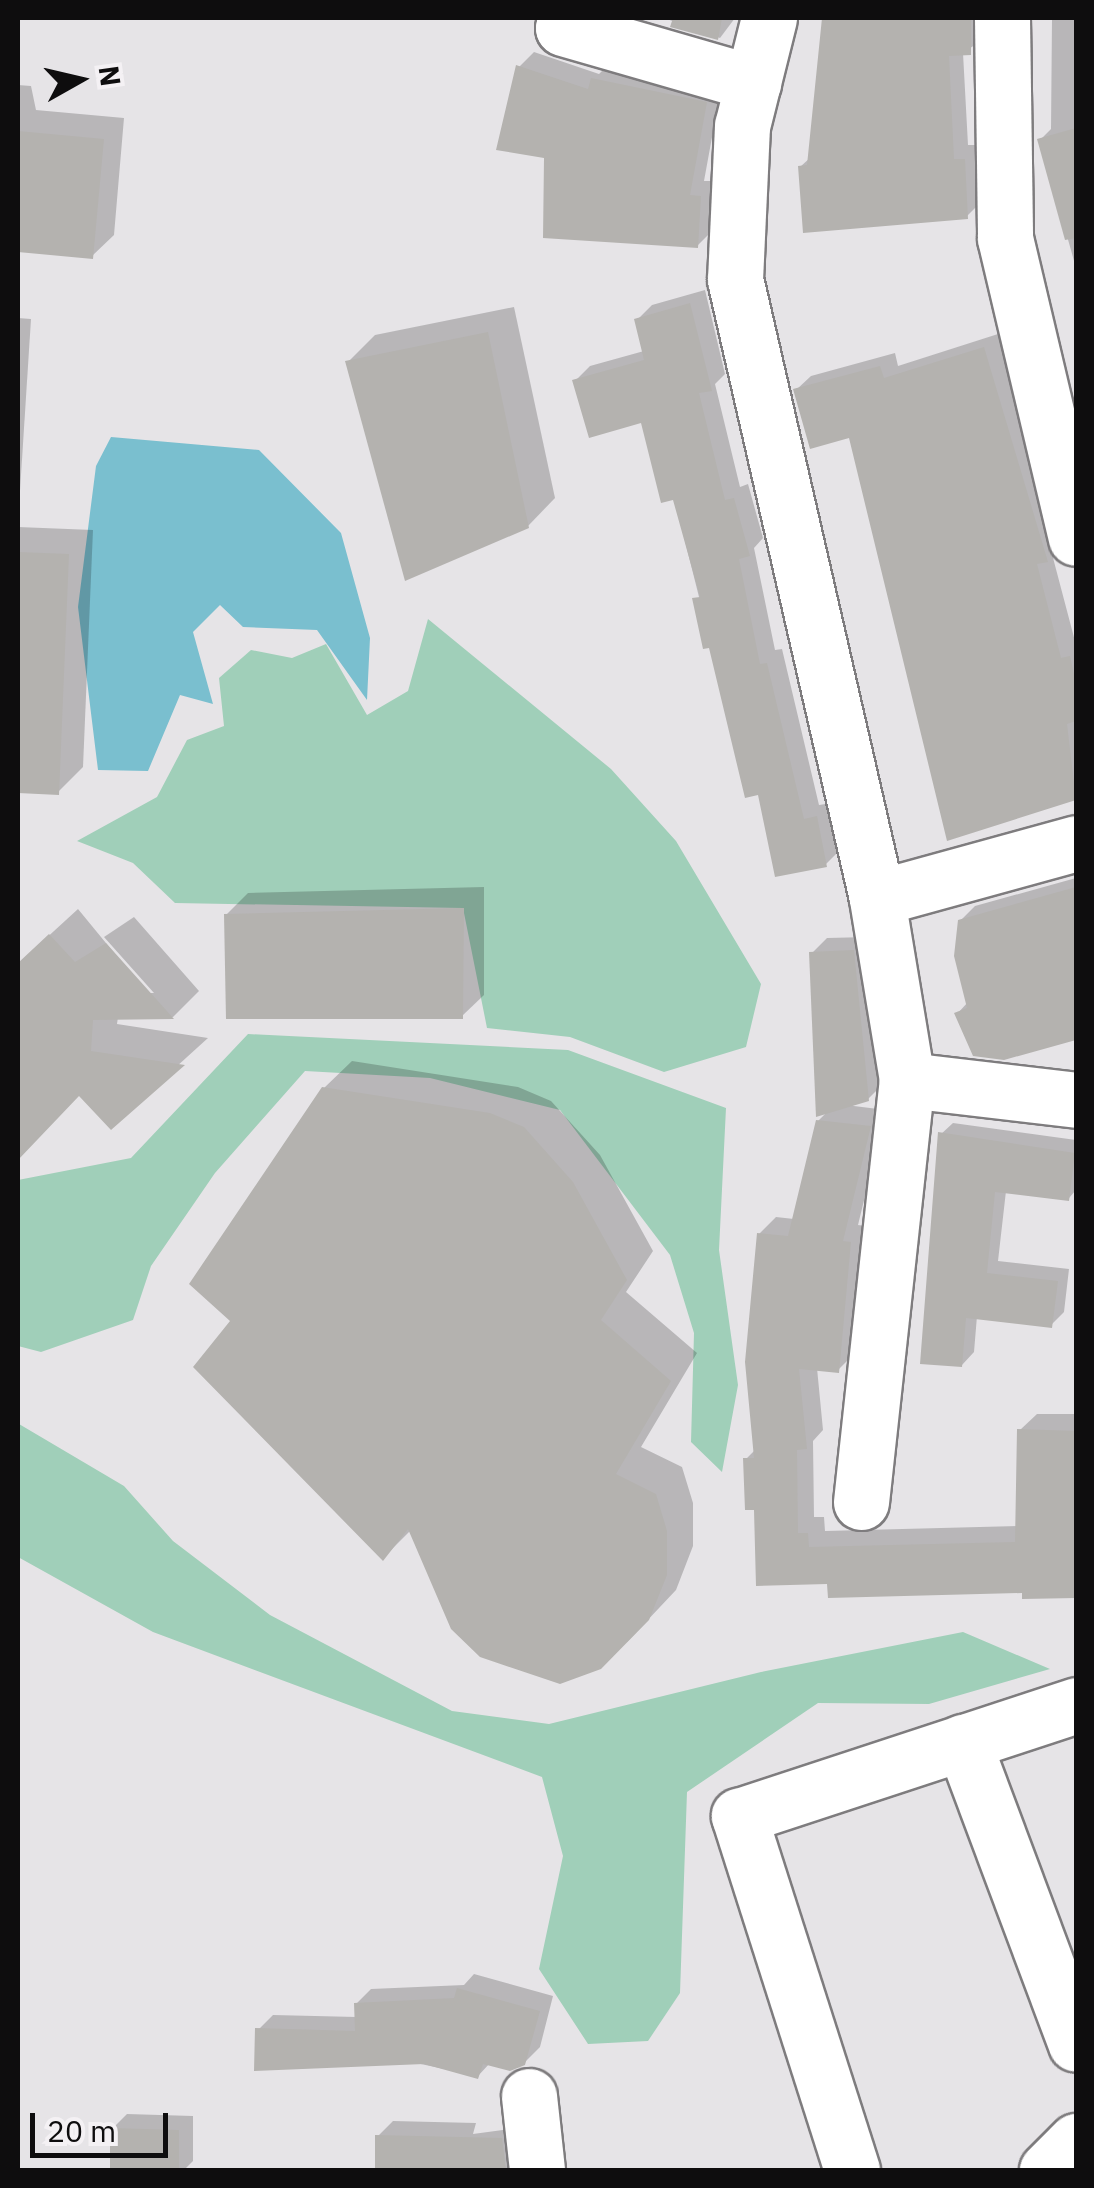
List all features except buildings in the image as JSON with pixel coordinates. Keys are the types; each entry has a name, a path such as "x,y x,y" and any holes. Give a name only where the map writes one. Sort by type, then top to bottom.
{"street":[{"path":"566,18 563,28 754,82"},
{"path":"769,18 742,126 736,279 877,898 907,1080 861,1502"},
{"path":"1002,18 1005,238 1076,538"},
{"path":"877,898 1076,843"},
{"path":"907,1080 1076,1100"},
{"path":"852,2170 738,1816 1076,1705"},
{"path":"963,1742 1076,2044"},
{"path":"529,2096 536,2170"},
{"path":"1047,2170 1076,2141"}],"green space":[{"path":"428,619 611,769 676,841 761,984 746,1047 664,1072 570,1037 487,1028 463,908 175,903 133,863 77,841 157,797 187,740 224,726 219,678 251,650 292,658 326,644 367,715 408,691"},
{"path":"248,1034 568,1050 726,1108 719,1250 738,1385 722,1472 691,1442 694,1333 670,1255 560,1110 430,1078 305,1071 215,1173 151,1266 133,1320 41,1352 18,1346 18,1180 131,1158"},
{"path":"19,1424 124,1486 173,1541 270,1615 452,1711 549,1724 761,1672 963,1632 1050,1669 929,1704 818,1703 687,1792 680,1993 648,2041 588,2044 539,1969 563,1856 542,1777 153,1632 18,1557"}],"water":[{"path":"111,437 259,450 341,533 370,638 367,700 317,630 243,627 220,605 193,632 213,704 180,695 148,771 98,770 78,607 96,466"}]}
